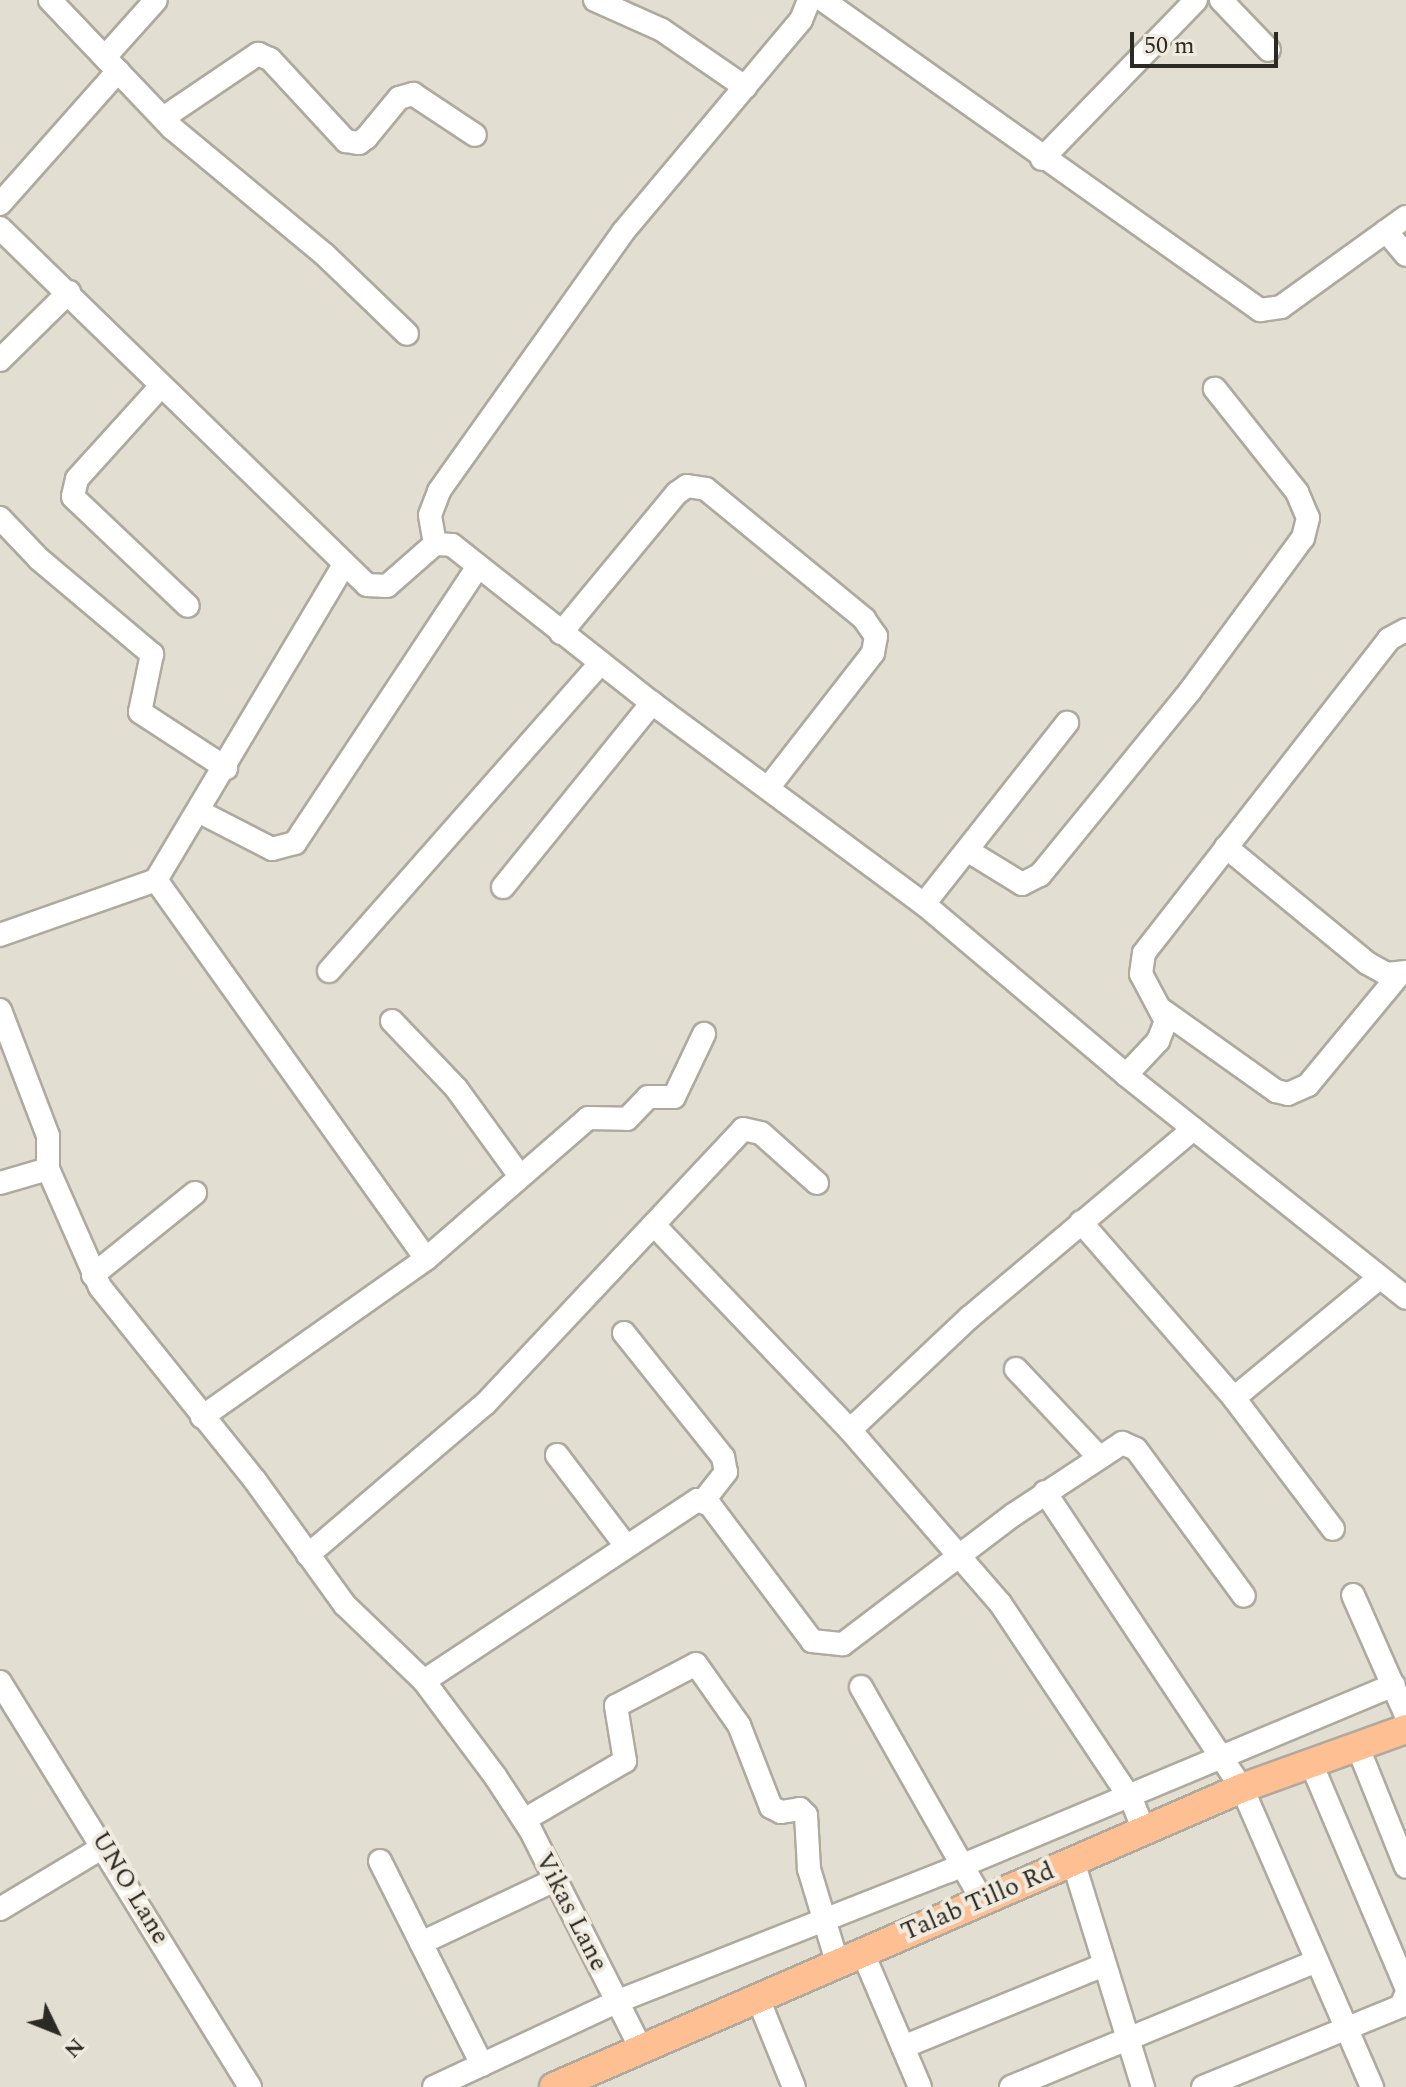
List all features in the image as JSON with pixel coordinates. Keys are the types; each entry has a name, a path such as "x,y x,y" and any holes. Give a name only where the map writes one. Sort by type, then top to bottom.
{"main road":[{"name":"Talab Tillo Rd","path":"554,2087 629,2026 757,1996 836,1941 972,1879 1073,1861 1135,1809 1232,1770 1311,1763 1357,1745 1401,1705"}],"street":[{"path":"50,0 163,118 315,246 407,334"},
{"path":"0,204 111,64 156,0"},
{"path":"595,0 662,30 745,87"},
{"path":"435,544 430,515 439,491 623,232 801,20 809,0"},
{"path":"823,0 1042,159 1260,310 1281,307 1406,217"},
{"path":"1042,159 1196,0"},
{"path":"1221,0 1269,50"},
{"path":"163,118 258,54 270,59 346,141 359,143 399,98 413,94 475,135"},
{"path":"0,228 69,292 343,566 367,585 387,586 435,544 452,545 477,568 652,703 924,904 1126,1075 1406,1298"},
{"path":"1386,231 1406,255"},
{"path":"0,360 69,292"},
{"path":"161,386 77,479 73,497 188,606"},
{"path":"970,852 1022,884 1040,875 1190,691 1303,538 1308,518 1297,492 1215,389"},
{"path":"561,633 677,493 687,486 706,489 864,619 876,636 873,653 768,788"},
{"path":"0,518 39,559 152,654 140,712 226,768"},
{"path":"0,935 156,880 200,812 343,566"},
{"path":"200,812 272,849 295,843 477,568"},
{"path":"1126,1075 1158,1041 1166,1021 1141,974 1144,953 1389,639 1406,630"},
{"path":"329,971 601,663"},
{"path":"503,887 652,703"},
{"path":"924,904 970,852 1067,723"},
{"path":"1162,1010 1276,1091 1288,1094 1308,1085 1403,973 1367,963 1226,847"},
{"path":"156,880 426,1259"},
{"name":"Vikas Lane","path":"0,1010 48,1136 48,1169 93,1275 345,1605 424,1681 495,1776 524,1820 629,2026"},
{"path":"392,1021 456,1088 520,1176"},
{"path":"202,1417 426,1259 588,1118 627,1119 648,1097 674,1097 704,1034"},
{"path":"308,1555 485,1404 743,1129 761,1133 817,1183"},
{"path":"850,1430 1081,1222 1193,1129"},
{"path":"0,1183 48,1169"},
{"path":"93,1275 195,1193"},
{"path":"1081,1222 1234,1398 1333,1529"},
{"path":"655,1226 850,1430 959,1554 1015,1623 1135,1809"},
{"path":"1234,1398 1379,1278"},
{"path":"424,1681 690,1503 704,1500 726,1472 723,1457 624,1333"},
{"path":"1016,1369 1098,1456"},
{"path":"704,1500 804,1633 822,1646 853,1640 959,1554 1045,1492 1122,1443 1136,1449 1244,1596"},
{"path":"557,1455 626,1546"},
{"path":"1045,1492 1232,1770 1372,2087"},
{"path":"434,2087 482,2065 629,2026 836,1941 1135,1809 1401,1705 1353,1595"},
{"path":"524,1820 625,1761 616,1706 696,1664 739,1725 771,1807 781,1812 800,1809 806,1815 809,1869 836,1941 903,2047 920,2087"},
{"name":"UNO Lane","path":"3,1686 105,1846 250,2087"},
{"path":"861,1687 972,1879"},
{"path":"1357,1745 1406,1867"},
{"path":"1311,1763 1406,1987"},
{"path":"0,1909 105,1846"},
{"path":"380,1861 482,2065"},
{"path":"1073,1861 1143,2087"},
{"path":"421,1943 555,1880"},
{"path":"1011,2087 1125,2036 1317,1961"},
{"path":"903,2047 1104,1965"},
{"path":"1203,2087 1401,2006 1406,1995"},
{"path":"757,1996 794,2087"}]}
